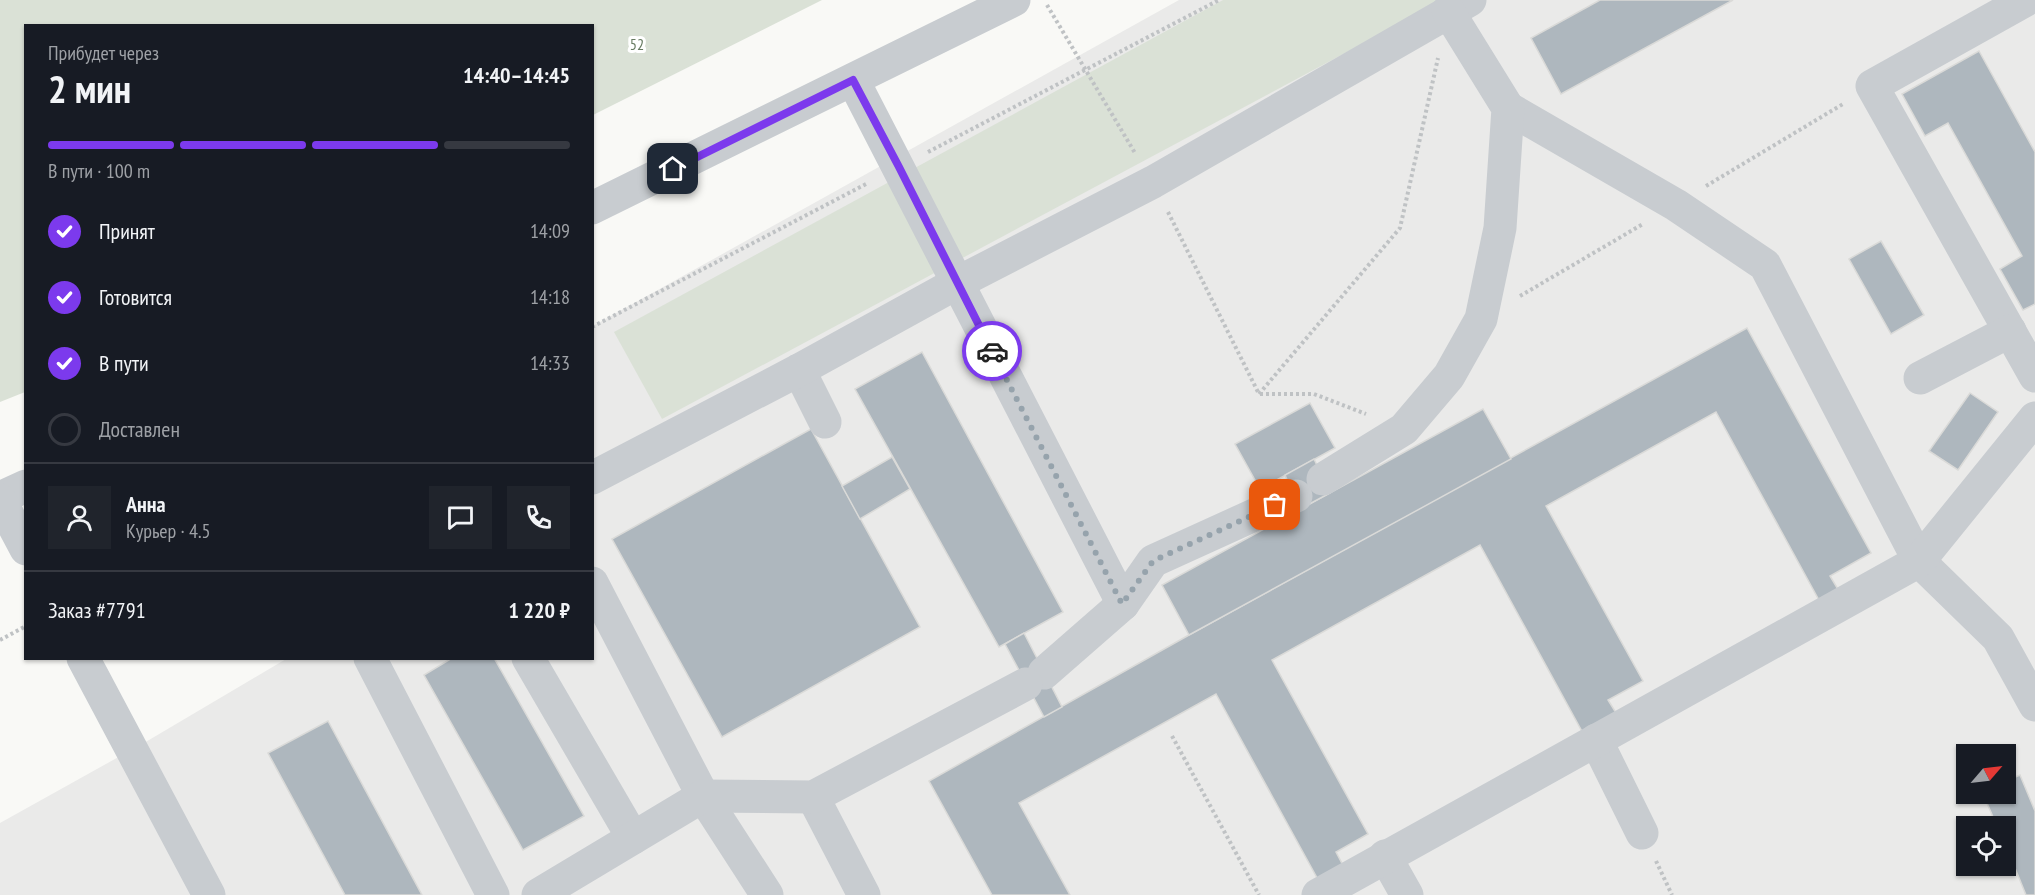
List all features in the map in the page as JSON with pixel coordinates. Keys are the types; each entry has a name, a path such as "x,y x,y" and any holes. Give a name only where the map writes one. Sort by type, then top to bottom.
{"street":[{"path":"594,207 1014,0"},
{"path":"538,895 703,796 813,797 1035,679 1122,604 1153,561 1309,488 1404,429 1449,376 1481,319 1500,228 1508,108 1459,6 1153,182 957,283 799,370 594,477"},
{"path":"2026,7 1872,86 2035,376"},
{"path":"853,80 1122,604"},
{"path":"1508,108 1676,205 1765,265 1919,561 1998,638 2035,705"},
{"path":"1920,378 2010,331"},
{"path":"799,370 825,422"},
{"path":"1318,895 1919,561 2035,418"},
{"path":"24,487 0,499 24,545"},
{"path":"594,587 703,796 767,895"},
{"path":"84,660 209,895"},
{"path":"371,660 493,895"},
{"path":"529,660 633,838"},
{"path":"1596,740 1642,833"},
{"path":"813,797 864,895"},
{"path":"1385,856 1407,895"}],"path":[{"path":"1404,429 1314,394 1259,394 1400,228 1459,6"},
{"path":"0,640 24,627"},
{"path":"1172,736 1259,895"}],"shaded area":[{"path":"1179,0 2035,0 2035,895 0,895 0,823 149,740 284,660 594,660 594,325"}],"green space":[{"name":"52","path":"0,0 822,0 594,114 594,24 24,24 24,392 0,402"},
{"path":"1223,0 1444,0 662,419 614,332"}],"building":[{"path":"1600,0 1733,0 1561,94 1531,38"},
{"path":"1979,51 2035,152 2035,304 2023,310 2000,269 2022,256 1948,123 1925,136 1902,94"},
{"path":"1881,241 1924,315 1891,334 1849,259"},
{"path":"1747,328 1871,553 1830,576 1839,591 1820,602 1716,412 1546,506 1643,681 1608,700 1618,716 1584,735 1480,545 1272,660 1368,834 1336,852 1346,871 1321,885 1216,694 1019,803 1070,895 992,895 929,781"},
{"path":"922,352 1063,612 999,647 855,389"},
{"path":"1970,393 1998,412 1958,470 1929,451"},
{"path":"1310,403 1335,448 1260,489 1235,444"},
{"path":"1483,409 1511,459 1189,635 1162,585"},
{"path":"811,429 920,627 722,737 612,539"},
{"path":"892,457 910,489 860,519 842,486"},
{"path":"1314,459 1330,493 1300,509 1285,475"},
{"path":"1024,633 1062,707 1044,717 1005,644"},
{"path":"449,660 495,660 584,816 523,850 424,675"},
{"path":"328,721 422,895 345,895 268,753"},
{"path":"2020,775 2035,811 2035,895 2026,895 2016,870 2016,816 1993,816 1987,804 2016,804 2016,777"}],"way so far":[{"path":"992,351 1122,604 1153,561 1275,505"}],"route":[{"path":"673,169 853,80 992,351"}]}
